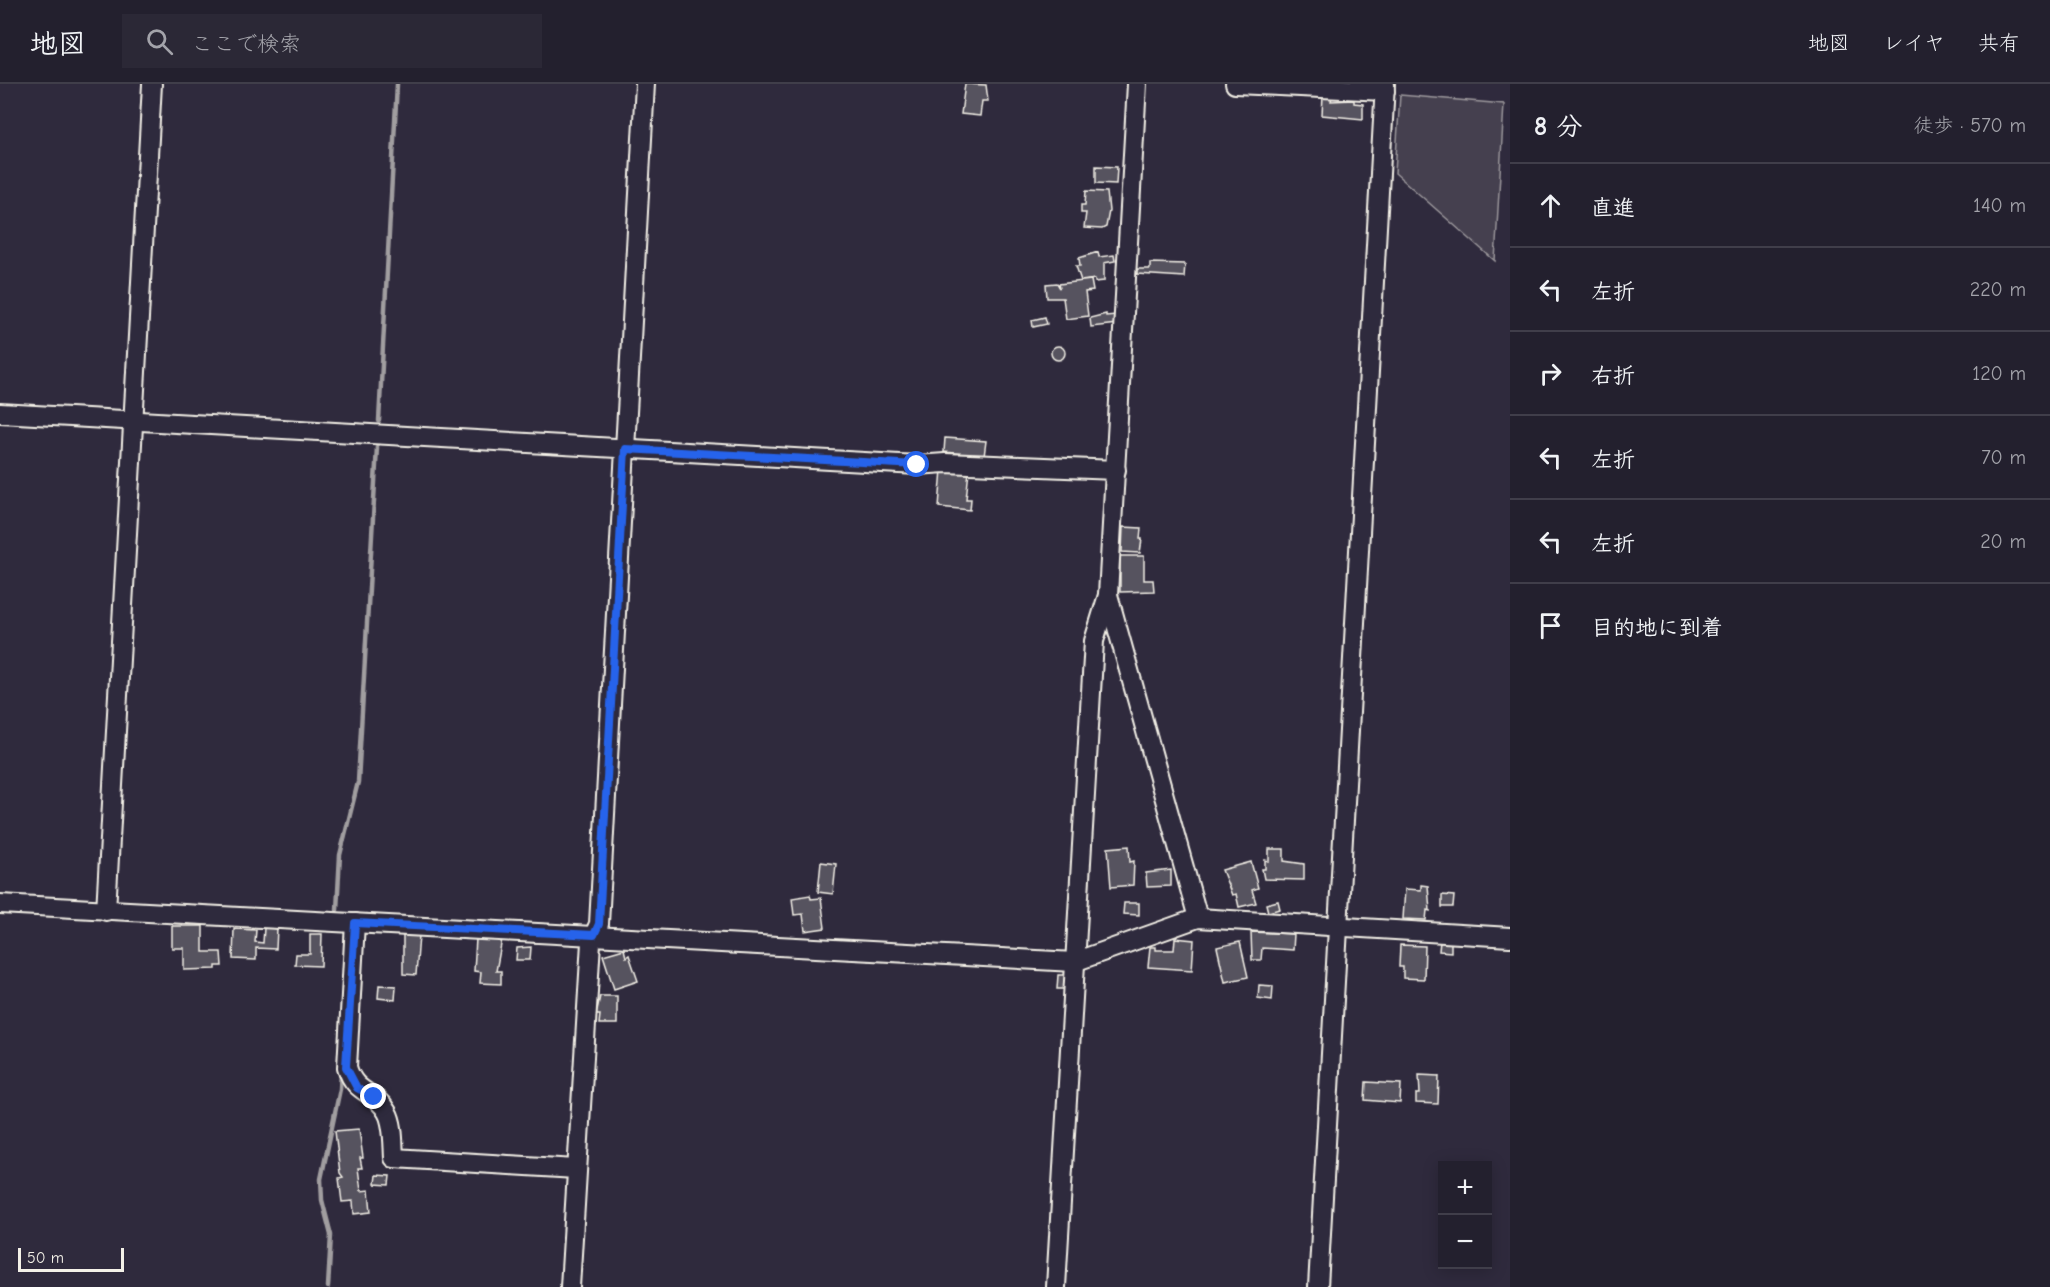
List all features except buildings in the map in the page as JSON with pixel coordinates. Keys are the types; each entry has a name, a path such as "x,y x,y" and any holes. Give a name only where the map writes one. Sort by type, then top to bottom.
{"street":[{"path":"106,911 152,84"},
{"path":"570,1287 591,942 599,924 645,84"},
{"path":"1056,1287 1094,641 1108,595 1137,84"},
{"path":"1235,84 1385,88 1318,1287"},
{"path":"0,413 917,465 1116,470"},
{"path":"1108,595 1198,918"},
{"path":"0,904 1074,962 1198,918 1510,937"},
{"path":"355,923 346,1067 357,1088 374,1097 387,1112 393,1139 394,1158 576,1169"}],"shaded area":[{"path":"1400,95 1504,104 1495,261 1395,173"}],"waterway":[{"path":"379,421 397,84"},
{"path":"337,910 340,855 358,782 377,447"},
{"path":"328,1287 331,1235 322,1200 321,1179 340,1089 341,1071"}],"route":[{"path":"374,1097 357,1088 346,1067 355,923 594,935 599,924 625,449 917,465"}]}
